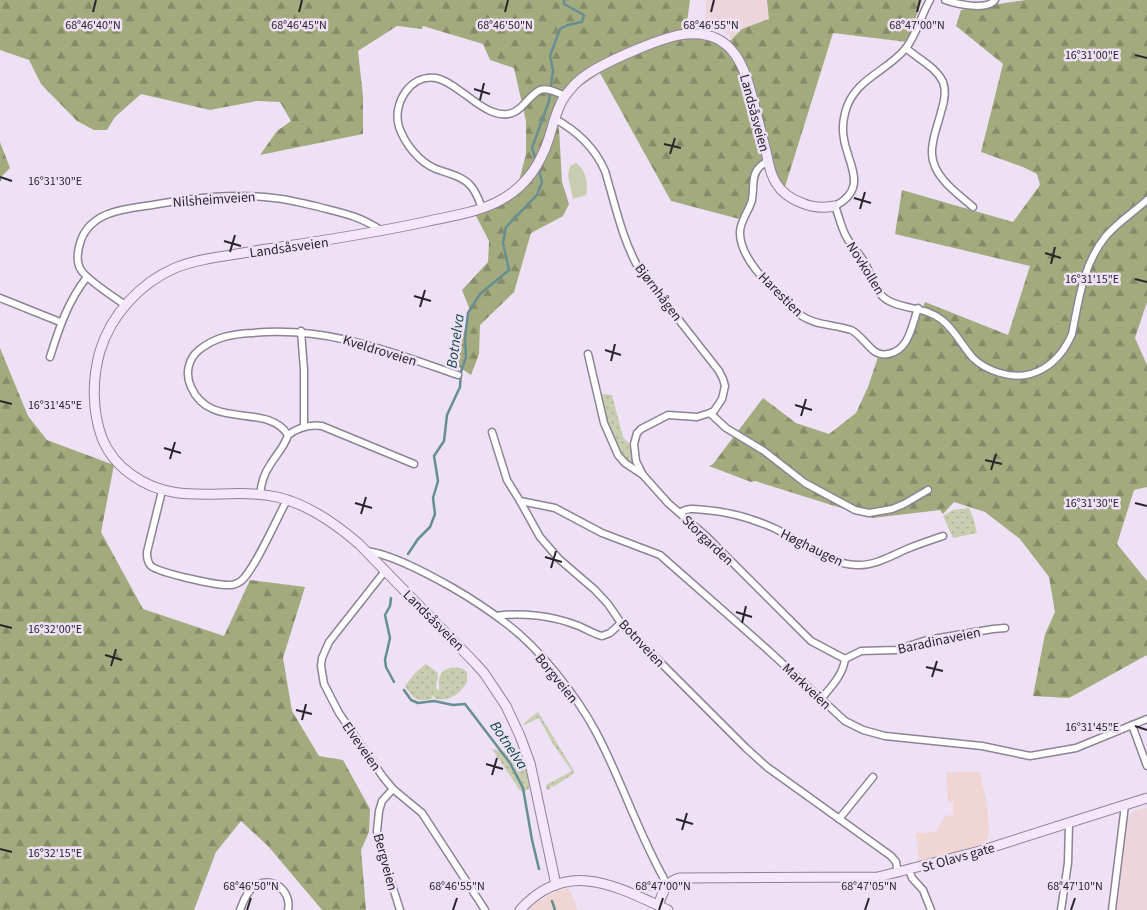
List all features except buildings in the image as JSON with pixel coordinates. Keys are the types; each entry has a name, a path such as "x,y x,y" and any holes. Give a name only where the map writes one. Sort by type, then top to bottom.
{"street":[{"path":"835,206 843,201 852,191 855,176 843,132 843,122 849,100 860,85 898,57 906,48 912,40 930,0"},
{"path":"944,0 964,5 984,6 994,2"},
{"name":"Landsåsveien","path":"556,885 530,763 506,706 480,668 366,551 334,525 301,505 287,500 260,495 189,495 162,491 137,479 118,463 102,438 94,392 98,358 106,335 125,305 143,288 177,268 197,262 382,231 482,208 508,196 528,178 541,158 565,96 573,86 588,74 627,54 680,35 695,34 712,38 728,47 741,62 749,85 768,161 776,183 793,199 817,208 835,206"},
{"path":"906,48 936,72 943,82 945,91 944,102 933,142 933,163 947,184 973,207"},
{"path":"482,208 474,189 469,183 427,164 416,155 404,138 397,112 403,94 416,82 430,78 438,79 458,89 487,109 506,114 518,110 538,91 548,90 565,96"},
{"name":"Bjørnhågen","path":"555,119 568,126 584,139 600,160 607,177 626,243 639,269 709,356 724,378 722,399 710,413"},
{"name":"Harestien","path":"768,161 755,171 751,203 741,226 741,244 757,271 799,314 814,322 853,331 873,350 883,355 896,353 905,344 918,308"},
{"name":"Nilsheimveien","path":"87,277 77,260 81,242 87,230 97,219 111,213 184,200 246,196 276,198 344,212 382,231"},
{"name":"Novkollen","path":"835,206 847,237 864,261 879,293 883,297 895,304 918,308 933,314 944,321 973,358 983,366 997,372 1015,376 1036,373 1046,367 1069,342 1085,273 1097,249 1114,228 1147,200"},
{"path":"50,357 60,322 69,302 87,277 125,305"},
{"path":"0,298 60,322"},
{"path":"301,331 304,370 304,426"},
{"name":"Kveldroveien","path":"288,435 285,430 272,422 220,412 210,408 195,394 188,379 187,371 191,358 196,352 212,341 224,336 257,332 301,331 358,342 458,375"},
{"name":"Storgarden","path":"588,354 601,413 612,445 625,463 643,475 668,503 712,542 810,641 845,659"},
{"path":"643,475 636,461 634,444 637,433 641,429 668,415 697,417 710,413 726,428 764,451 805,483 855,510 869,513 892,509 928,490"},
{"path":"260,495 262,480 268,466 286,442 288,435 304,426 314,424 328,427 414,464"},
{"name":"Botnveien","path":"492,432 507,480 520,500 535,530 549,549 595,590 608,604 621,623 746,748 778,775 894,859 898,873"},
{"path":"162,491 147,552 148,562 155,568 206,582 229,585 240,582 244,577 262,548 287,500"},
{"name":"Markveien","path":"520,500 555,508 602,533 660,555 821,699 850,724 863,730 885,736 982,746 1030,756 1076,748 1147,719"},
{"name":"Høghaugen","path":"680,513 683,510 704,510 754,520 774,528 823,555 854,565 881,560 943,536"},
{"name":"Borgveien","path":"366,551 380,554 435,579 477,602 522,637 545,662 570,691 596,733 648,850 667,884"},
{"name":"Elveveien","path":"386,571 329,642 322,658 321,666 324,684 335,707 393,789 422,812 485,910"},
{"path":"497,616 507,614 564,621 602,636 610,633 621,623"},
{"name":"Baradinaveien","path":"845,659 861,651 896,650 927,640 1005,628"},
{"path":"821,699 838,677 845,659"},
{"path":"1132,725 1147,766"},
{"path":"839,819 873,777"},
{"name":"Bergveien","path":"393,789 382,801 378,811 377,831 381,852 400,910"},
{"name":"St Olavs gate","path":"667,884 680,878 865,878 898,873 980,851 1147,798"},
{"path":"1112,910 1125,805"},
{"path":"1061,910 1068,863 1069,824"},
{"path":"909,870 912,878 923,890 931,910"},
{"path":"520,910 529,900 542,891 556,885 585,880 603,883 668,910"},
{"path":"240,910 248,893 254,887 262,883 271,883 280,886 288,897 288,910"},
{"path":"658,905 667,884"}],"shaded area":[{"path":"706,0 779,0 778,18 735,41 724,32 707,25 705,21"},
{"path":"946,772 980,772 987,804 988,838 984,844 925,861 919,861 916,833 936,832 945,816 953,815 953,802 948,802"},
{"path":"1147,808 1147,910 1116,910 1128,818 1133,811"},
{"path":"569,888 578,910 529,910 535,903 557,891"}],"green space":[{"path":"0,0 690,0 686,30 697,29 726,45 742,29 769,19 767,0 922,0 907,42 833,33 784,190 768,153 743,220 671,201 600,73 566,96 557,125 559,128 562,182 569,204 563,216 531,233 514,292 480,325 479,354 471,375 455,364 470,310 462,290 488,262 489,241 474,212 518,185 526,154 526,121 514,68 490,60 483,44 423,26 422,29 397,26 358,51 363,96 363,134 260,155 277,131 291,121 280,102 257,101 210,110 141,94 115,117 107,130 94,130 77,121 41,84 29,60 0,50"},
{"path":"1025,0 1147,0 1147,302 1135,338 1147,365 1147,487 1134,490 1117,544 1147,581 1147,655 1069,698 1033,696 1045,634 1055,612 1049,577 1020,539 985,512 954,502 943,514 940,510 873,518 755,481 751,482 709,466 713,464 763,398 796,423 829,434 856,413 868,387 880,351 890,357 907,344 925,302 1008,335 1030,266 895,234 902,190 1013,222 1040,185 1037,174 981,152 1003,64 956,26 961,10"},
{"path":"0,142 10,168 0,178"},
{"path":"576,163 584,173 587,191 586,195 573,199 568,176 570,166"},
{"path":"0,348 28,416 47,440 114,465 101,532 143,609 224,636 250,580 305,587 283,658 292,711 319,756 343,760 370,809 369,832 361,850 366,910 322,910 268,846 241,821 216,852 194,910 0,910"},
{"path":"602,394 612,395 623,437 631,446 636,467 627,461 615,445 607,425"},
{"path":"969,508 977,533 953,538 943,516 953,510"},
{"path":"426,664 438,673 436,688 439,691 441,675 449,668 463,669 467,672 467,682 457,694 450,698 435,699 433,696 432,699 418,700 405,686 416,672"},
{"path":"538,712 574,771 572,775 547,790 546,785 572,771 553,744 539,718 524,725"},
{"path":"492,749 515,754 521,749 530,782 529,789 522,792 519,789"},
{"path":"636,882 656,882 660,886 655,891 649,891 637,886"}],"waterway":[{"name":"Botnelva","path":"536,160 532,148 549,101 553,70 550,56 560,29 582,22 584,15 564,4 564,0"},
{"name":"Botnelva","path":"408,554 418,539 430,527 435,514 433,498 438,481 434,456 444,441 447,415 460,387 461,372 466,357 465,338 468,313 480,294 509,270 503,243 506,227 537,195 542,182 538,167"},
{"name":"Botnelva","path":"391,598 390,606 385,615 390,638 385,660 386,667 394,682"},
{"name":"Botnelva","path":"404,690 411,700 418,703 434,701 453,705 465,704 510,763 523,788 539,869"},
{"name":"Botnelva","path":"552,901 555,910"}]}
